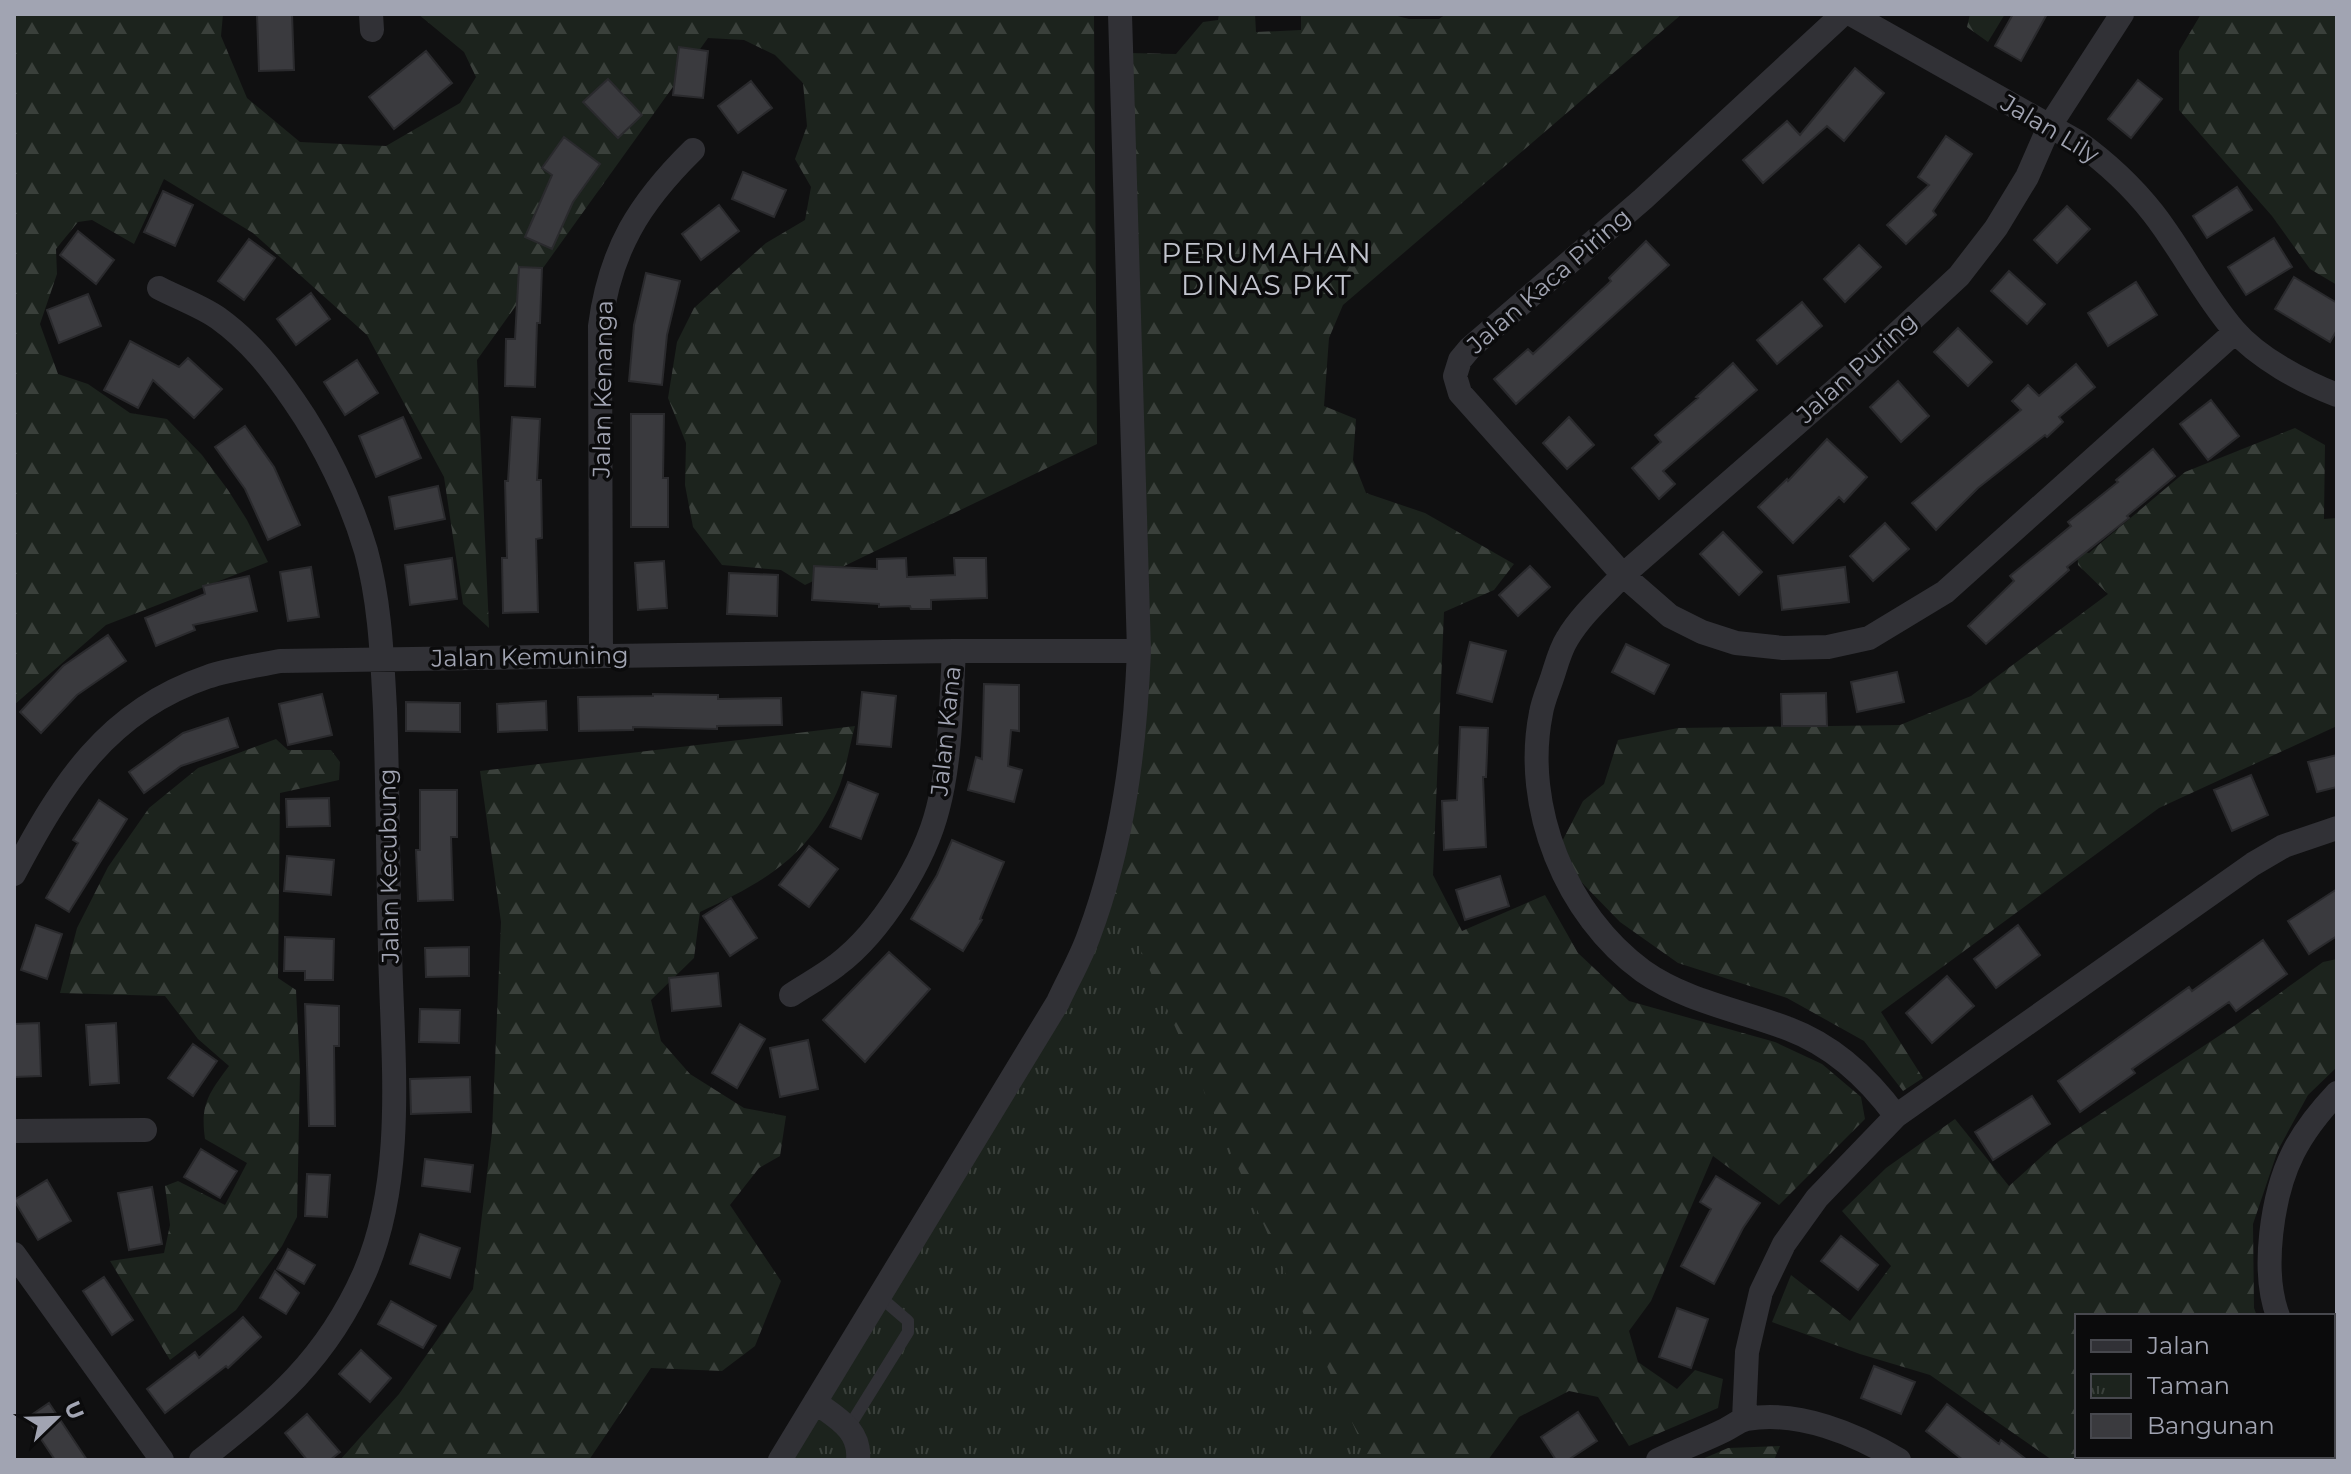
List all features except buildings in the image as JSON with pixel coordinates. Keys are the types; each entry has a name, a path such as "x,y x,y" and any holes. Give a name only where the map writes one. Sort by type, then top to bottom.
{"street":[{"path":"780,1460 1058,1002 1088,939 1107,884 1125,803 1136,726 1139,651 1120,14"},
{"name":"Jalan Kaca Piring","path":"1843,14 1643,199 1470,348 1460,360 1455,376 1460,393 1623,575 1670,616 1702,632 1736,643 1783,648 1828,647 1869,638 1945,592 2235,332"},
{"name":"Jalan Lily","path":"1851,14 2078,142 2110,165 2155,216 2235,332 2308,384 2337,395"},
{"name":"Jalan Puring","path":"1896,1116 1877,1090 1826,1047 1790,1029 1682,994 1643,971 1607,940 1579,902 1555,855 1540,798 1537,758 1541,713 1567,639 1592,607 1623,575 1848,379 1959,276 1996,228 2027,177 2049,127 2122,14"},
{"name":"Jalan Kenanga","path":"601,656 600,326 604,295 614,262 634,219 661,182 693,150"},
{"name":"Jalan Kecubung","path":"159,288 217,317 267,361 311,426 336,475 366,550 380,626 387,767 394,1072 391,1155 383,1218 365,1271 336,1327 308,1366 267,1407 201,1460"},
{"name":"Jalan Kana","path":"791,995 839,964 868,935 898,896 922,852 938,809 948,751 954,651"},
{"name":"Jalan Kemuning","path":"14,874 47,811 86,757 119,725 159,697 209,676 280,661 1139,651"},
{"path":"1744,1419 1747,1352 1770,1267 1817,1198 1896,1116 2253,864 2284,846 2337,828"},
{"path":"2278,1314 2270,1269 2277,1196 2292,1154 2337,1093"},
{"path":"14,1131 145,1130"},
{"path":"14,1254 162,1460"},
{"path":"815,1402 849,1427 856,1437 858,1460"},
{"path":"1658,1460 1744,1419 1775,1418 1815,1424 1863,1441 1899,1460"}],"lane":[{"path":"849,1427 908,1332 908,1321 879,1296"}],"green space":[{"path":"14,14 223,14 221,36 247,98 300,142 386,146 460,103 476,77 464,52 418,14 1094,14 1097,444 805,585 781,570 722,565 693,527 685,485 686,443 668,398 677,342 694,308 766,243 805,220 811,187 795,159 807,126 803,83 775,55 744,40 708,38 477,360 489,628 463,604 444,477 367,335 253,233 164,179 134,244 92,220 78,222 56,249 57,274 40,324 58,374 88,384 130,413 167,419 202,455 228,490 268,562 106,625 14,705"},
{"path":"1219,14 1255,14 1256,32 1301,30 1301,14 1390,14 1409,19 1439,19 1446,14 1682,14 1343,305 1329,338 1324,406 1356,419 1353,460 1366,493 1425,513 1514,564 1494,590 1444,612 1433,875 1462,931 1545,895 1578,953 1629,1001 1775,1042 1822,1064 1861,1097 1865,1119 1779,1205 1713,1156 1651,1301 1629,1331 1638,1362 1677,1389 1695,1370 1723,1379 1718,1408 1629,1446 1598,1397 1569,1391 1519,1417 1488,1460 1368,1460 1109,892 1133,794 1130,53 1176,54 1203,22 1218,20"},
{"path":"1970,14 2005,14 1988,42 1967,27"},
{"path":"2201,14 2337,14 2337,285 2310,269 2272,216 2179,110 2179,51"},
{"path":"2295,428 2325,445 2324,519 2337,518 2337,726 2159,808 1881,1012 1923,1078 1903,1091 1864,1041 1787,998 1678,963 1620,922 1555,855 1583,801 1604,784 1618,740 1678,728 1900,725 1971,696 2108,594 2078,565 2077,550 2089,553 2185,472"},
{"path":"855,726 840,784 812,835 797,852 763,879 700,912 694,958 651,1000 661,1041 690,1074 744,1108 786,1116 780,1156 759,1168 730,1205 781,1281 755,1346 722,1371 651,1368 589,1460 340,1460 399,1394 473,1289 492,1132 501,922 480,771"},
{"path":"276,739 288,750 331,750 340,762 339,780 280,793 278,978 296,990 300,1072 297,1217 282,1246 236,1310 170,1360 110,1261 164,1253 170,1225 165,1186 178,1181 225,1205 247,1163 205,1139 204,1117 211,1092 229,1066 198,1039 165,996 60,993 77,928 108,867 149,808 198,768"},
{"path":"1109,892 1117,897 1369,1460 785,1460"},
{"path":"2337,959 2337,1067 2308,1095 2278,1150 2253,1224 2256,1314 2075,1314 2075,1458 2323,1460 2052,1460 1930,1375 1772,1322 1791,1275 1850,1321 1891,1266 1842,1211 1886,1168 1955,1119 2009,1186 2059,1141 2234,1026 2323,962"},
{"path":"1780,1446 1774,1460 1700,1460 1728,1448"}],"district":[{"name":"PERUMAHAN DINAS PKT","path":"1267,269"}]}
